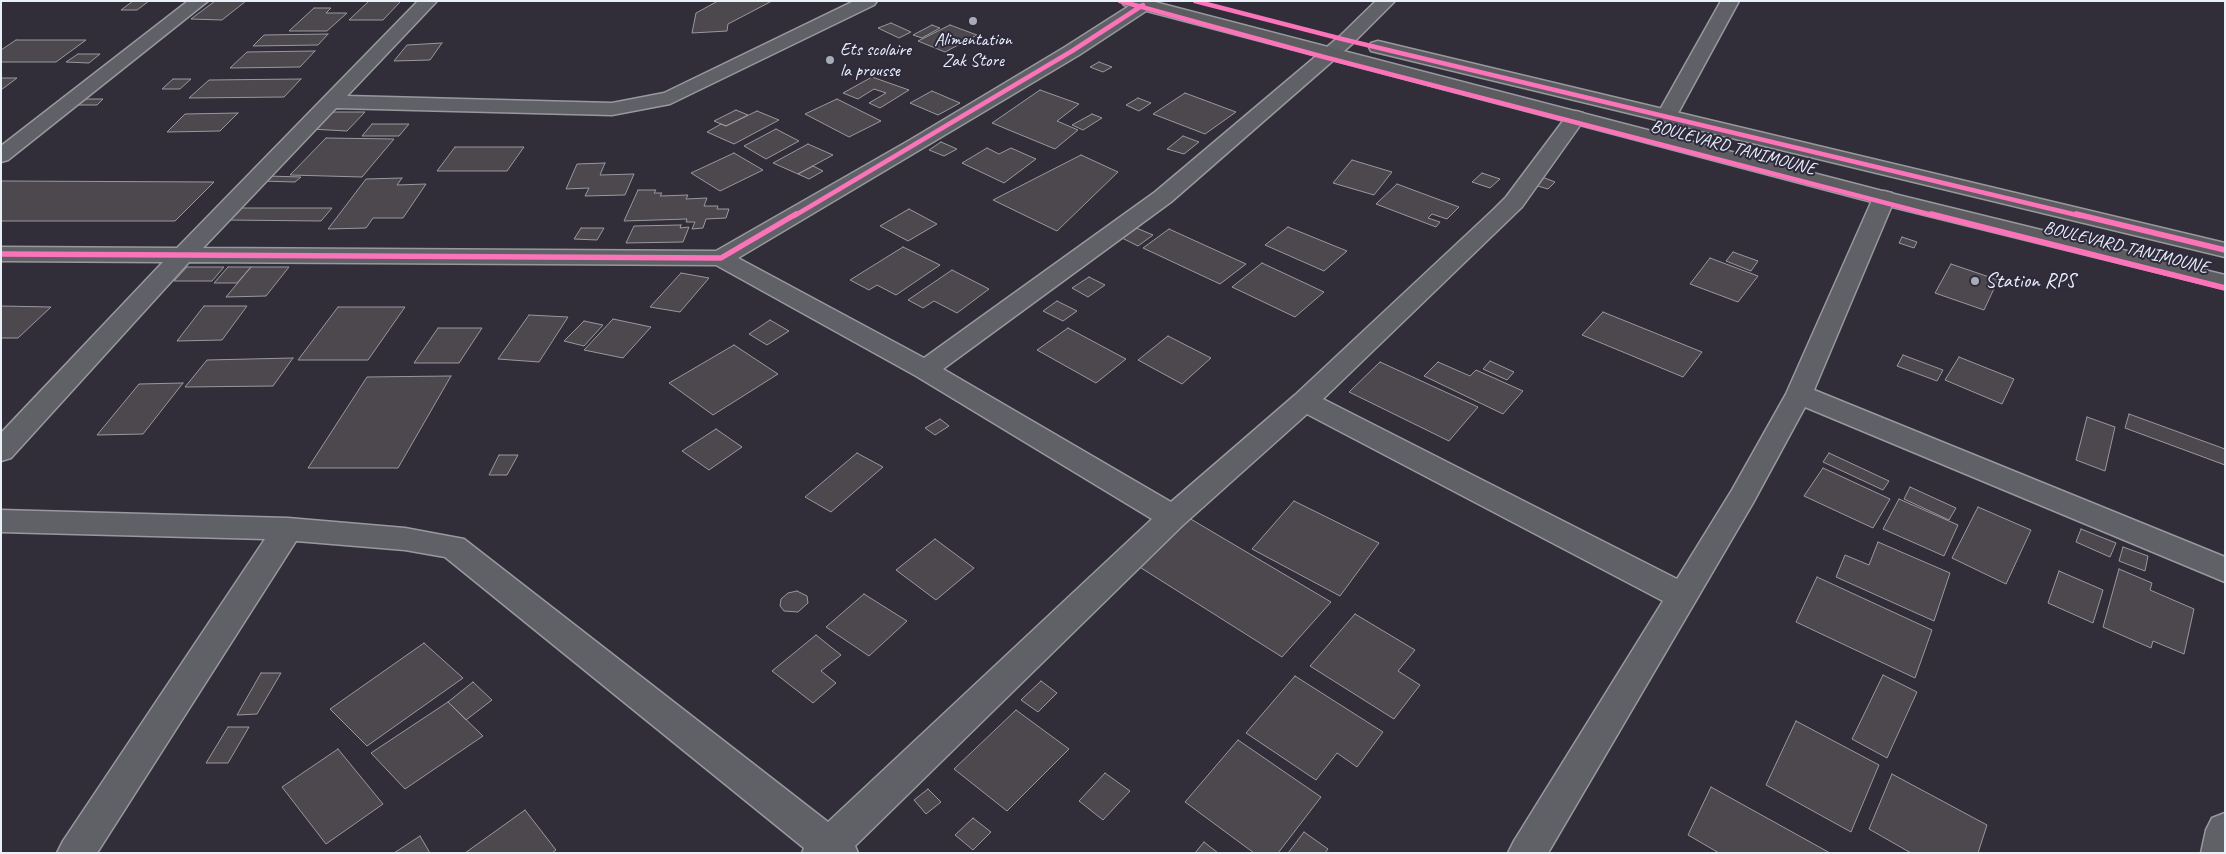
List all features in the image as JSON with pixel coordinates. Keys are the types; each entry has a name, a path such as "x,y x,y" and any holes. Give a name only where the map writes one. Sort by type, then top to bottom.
{"main road":[{"name":"BOULEVARD TANIMOUNE","path":"1195,1 1346,40 1667,115 2225,250"},
{"name":"BOULEVARD TANIMOUNE","path":"1137,3 1884,198 2225,282"}],"street":[{"path":"1,156 199,1"},
{"path":"1,451 182,256 428,1"},
{"path":"330,102 612,108 670,98 868,1"},
{"path":"925,370 1163,197 1346,40 1386,1"},
{"path":"1667,115 1730,1"},
{"path":"721,258 1072,51 1137,3"},
{"path":"1,521 288,529 405,539 446,545 458,550 830,850 1173,516 1305,401 1514,202 1576,117"},
{"path":"1527,853 1743,496 1799,394 1884,198"},
{"path":"1,254 721,258 925,370 1173,516"},
{"path":"1799,394 2225,570"},
{"path":"1305,401 1682,596"},
{"path":"76,853 288,529"},
{"path":"2220,853 2225,830"}],"building":[{"path":"133,1 149,1 137,10 121,10"},
{"path":"215,1 246,1 222,20 191,19"},
{"path":"369,1 401,1 383,20 349,20"},
{"path":"718,1 772,1 728,24 727,31 692,33 696,13"},
{"path":"314,8 331,8 326,13 347,13 327,31 289,31"},
{"path":"891,23 911,32 899,38 878,28"},
{"path":"932,25 940,28 922,38 913,35"},
{"path":"950,25 977,35 945,52 918,41"},
{"path":"328,34 318,45 253,46 264,35"},
{"path":"16,40 86,40 56,62 1,62 1,50"},
{"path":"442,43 430,60 394,61 407,45"},
{"path":"315,51 300,67 230,68 247,52"},
{"path":"78,54 100,54 89,63 66,62"},
{"path":"1099,62 1112,67 1103,72 1090,67"},
{"path":"872,77 909,90 880,108 869,103 886,93 874,89 858,99 843,93"},
{"path":"1,78 17,78 1,90"},
{"path":"173,79 191,79 180,89 162,89"},
{"path":"301,79 284,97 189,98 209,80"},
{"path":"1040,90 1079,104 1057,121 1078,130 1055,149 992,123"},
{"path":"932,91 960,103 938,115 910,103"},
{"path":"1185,93 1236,112 1205,134 1153,114"},
{"path":"1138,98 1151,103 1139,111 1126,105"},
{"path":"83,99 103,99 97,105 76,105"},
{"path":"837,99 881,121 849,137 805,114"},
{"path":"736,110 748,115 726,126 714,121"},
{"path":"757,111 779,120 734,144 707,132 721,124 726,126"},
{"path":"328,112 365,112 347,131 310,129"},
{"path":"238,113 220,131 167,132 185,114"},
{"path":"1092,114 1102,118 1083,130 1072,125"},
{"path":"372,124 409,124 399,136 362,136"},
{"path":"776,129 799,141 766,159 744,146"},
{"path":"1183,136 1199,142 1184,154 1167,149"},
{"path":"326,138 394,139 362,177 290,175"},
{"path":"941,142 957,149 944,156 929,150"},
{"path":"808,144 833,155 798,174 773,163"},
{"path":"455,147 524,147 507,171 437,171"},
{"path":"987,148 999,154 1011,148 1036,159 1004,183 962,163"},
{"path":"734,153 763,170 720,191 691,173"},
{"path":"1081,155 1118,172 1057,231 993,200"},
{"path":"1352,160 1392,172 1374,195 1333,183"},
{"path":"605,163 600,175 634,174 625,195 585,196 589,188 566,189 577,164"},
{"path":"813,166 823,171 809,179 798,174"},
{"path":"1482,173 1500,179 1490,188 1472,182"},
{"path":"267,176 301,177 295,182 261,181"},
{"path":"1542,177 1555,182 1548,189 1534,185"},
{"path":"402,178 397,185 426,184 403,218 373,218 366,228 328,229 366,179"},
{"path":"1,181 214,182 175,221 1,221"},
{"path":"1397,184 1459,207 1447,219 1432,214 1428,218 1440,222 1436,227 1376,204"},
{"path":"638,190 656,190 654,193 662,193 660,196 688,195 686,199 707,198 704,206 718,206 717,209 729,209 726,218 706,219 703,228 692,229 695,222 686,222 687,219 624,221"},
{"path":"240,208 332,208 321,221 228,220"},
{"path":"909,209 937,224 908,241 880,226"},
{"path":"681,225 680,228 689,227 683,242 626,243 634,226"},
{"path":"1134,227 1153,235 1138,246 1120,237"},
{"path":"1288,227 1347,251 1324,271 1265,245"},
{"path":"581,228 604,228 597,240 574,239"},
{"path":"1169,229 1246,264 1220,284 1143,248"},
{"path":"1902,237 1917,242 1914,248 1899,243"},
{"path":"903,247 940,265 896,295 877,285 869,290 850,280"},
{"path":"1733,252 1758,261 1751,271 1726,261"},
{"path":"1710,258 1758,276 1738,302 1690,284"},
{"path":"1262,263 1324,292 1295,317 1232,287"},
{"path":"1951,264 1998,280 1984,310 1935,293"},
{"path":"187,267 224,267 212,281 174,281"},
{"path":"228,267 251,267 237,283 214,283"},
{"path":"251,267 289,267 266,296 226,297"},
{"path":"952,270 989,289 957,313 934,301 923,308 908,300"},
{"path":"681,273 709,278 680,312 650,307"},
{"path":"1089,277 1105,285 1088,297 1072,288"},
{"path":"1057,301 1077,311 1063,321 1043,311"},
{"path":"1,306 51,307 18,338 1,338"},
{"path":"204,306 247,306 222,340 177,341"},
{"path":"338,307 405,307 368,360 298,360"},
{"path":"1603,312 1702,352 1683,377 1582,335"},
{"path":"529,315 568,317 539,362 498,359"},
{"path":"613,319 651,327 623,358 584,350"},
{"path":"770,320 789,331 767,345 749,334"},
{"path":"584,321 603,325 584,346 564,341"},
{"path":"438,328 482,328 459,363 414,363"},
{"path":"1068,328 1126,359 1096,383 1037,350"},
{"path":"1168,336 1211,358 1182,384 1138,360"},
{"path":"734,345 778,374 713,415 669,383"},
{"path":"1903,355 1943,370 1937,381 1897,366"},
{"path":"1959,357 2014,379 2002,404 1945,380"},
{"path":"293,358 273,386 185,387 207,360"},
{"path":"1490,361 1514,372 1507,380 1483,369"},
{"path":"1380,362 1478,407 1449,441 1349,392"},
{"path":"1438,362 1470,376 1476,370 1523,391 1503,414 1424,376"},
{"path":"451,376 398,468 308,468 367,377"},
{"path":"183,383 143,434 97,435 139,384"},
{"path":"2129,414 2225,449 2225,465 2125,428"},
{"path":"2087,417 2115,427 2105,471 2076,460"},
{"path":"940,419 949,426 935,435 925,428"},
{"path":"716,429 742,447 709,470 682,451"},
{"path":"857,453 883,467 831,512 805,497"},
{"path":"1829,453 1889,481 1883,490 1823,462"},
{"path":"499,455 518,455 507,475 489,475"},
{"path":"1823,468 1890,499 1873,528 1804,496"},
{"path":"1910,487 1956,508 1949,520 1904,499"},
{"path":"1899,499 1958,525 1944,556 1883,529"},
{"path":"1294,501 1379,543 1340,596 1252,549"},
{"path":"1978,507 2031,530 2006,584 1952,558"},
{"path":"1189,518 1331,602 1282,657 1138,566"},
{"path":"2081,529 2116,543 2110,557 2076,542"},
{"path":"935,539 974,568 936,600 896,570"},
{"path":"1878,542 1950,573 1934,621 1836,577 1845,555 1869,565"},
{"path":"2123,547 2148,556 2145,571 2119,561"},
{"path":"2119,569 2152,583 2150,590 2194,609 2184,654 2153,641 2151,648 2103,627"},
{"path":"2059,571 2103,590 2093,623 2048,603"},
{"path":"1817,577 1932,630 1915,678 1796,622"},
{"path":"797,591 807,596 808,603 798,612 784,611 780,606 781,599 788,593"},
{"path":"864,594 907,621 869,656 826,627"},
{"path":"1355,614 1415,650 1398,671 1420,685 1394,719 1310,666"},
{"path":"816,635 841,655 821,671 836,683 813,703 772,671"},
{"path":"424,643 463,678 367,746 330,709"},
{"path":"261,673 281,673 257,714 237,715"},
{"path":"1883,675 1917,692 1887,758 1852,739"},
{"path":"1295,676 1383,732 1357,767 1337,753 1316,780 1246,733"},
{"path":"1041,681 1057,693 1038,712 1021,700"},
{"path":"473,682 492,700 466,720 448,702"},
{"path":"448,702 483,736 405,789 371,753"},
{"path":"1016,710 1069,749 1007,811 954,769"},
{"path":"1796,721 1879,765 1851,832 1766,785"},
{"path":"228,727 249,727 228,763 206,763"},
{"path":"1238,740 1321,797 1278,853 1254,853 1185,802"},
{"path":"338,749 383,804 326,844 282,787"},
{"path":"1105,773 1130,791 1103,820 1079,801"},
{"path":"1892,774 1987,825 1978,853 1911,853 1869,829"},
{"path":"1711,787 1830,853 1719,853 1688,835"},
{"path":"928,789 941,802 926,814 914,800"},
{"path":"525,810 556,850 552,853 465,853"},
{"path":"973,818 991,832 973,850 955,835"},
{"path":"1304,832 1328,849 1325,853 1288,853"},
{"path":"420,836 430,853 394,853"},
{"path":"1204,842 1218,853 1195,853"}],"cycle path":[{"path":"1120,1 1324,57 1882,202 2225,288"},
{"path":"1195,1 1346,40 2225,250"},
{"path":"1,254 721,258 917,144 1072,51 1143,5"}],"place":[{"name":"Alimentation Zak Store","path":"973,21"},
{"name":"Ets scolaire la prousse","path":"830,60"},
{"name":"Station RPS","path":"1975,281"}]}
